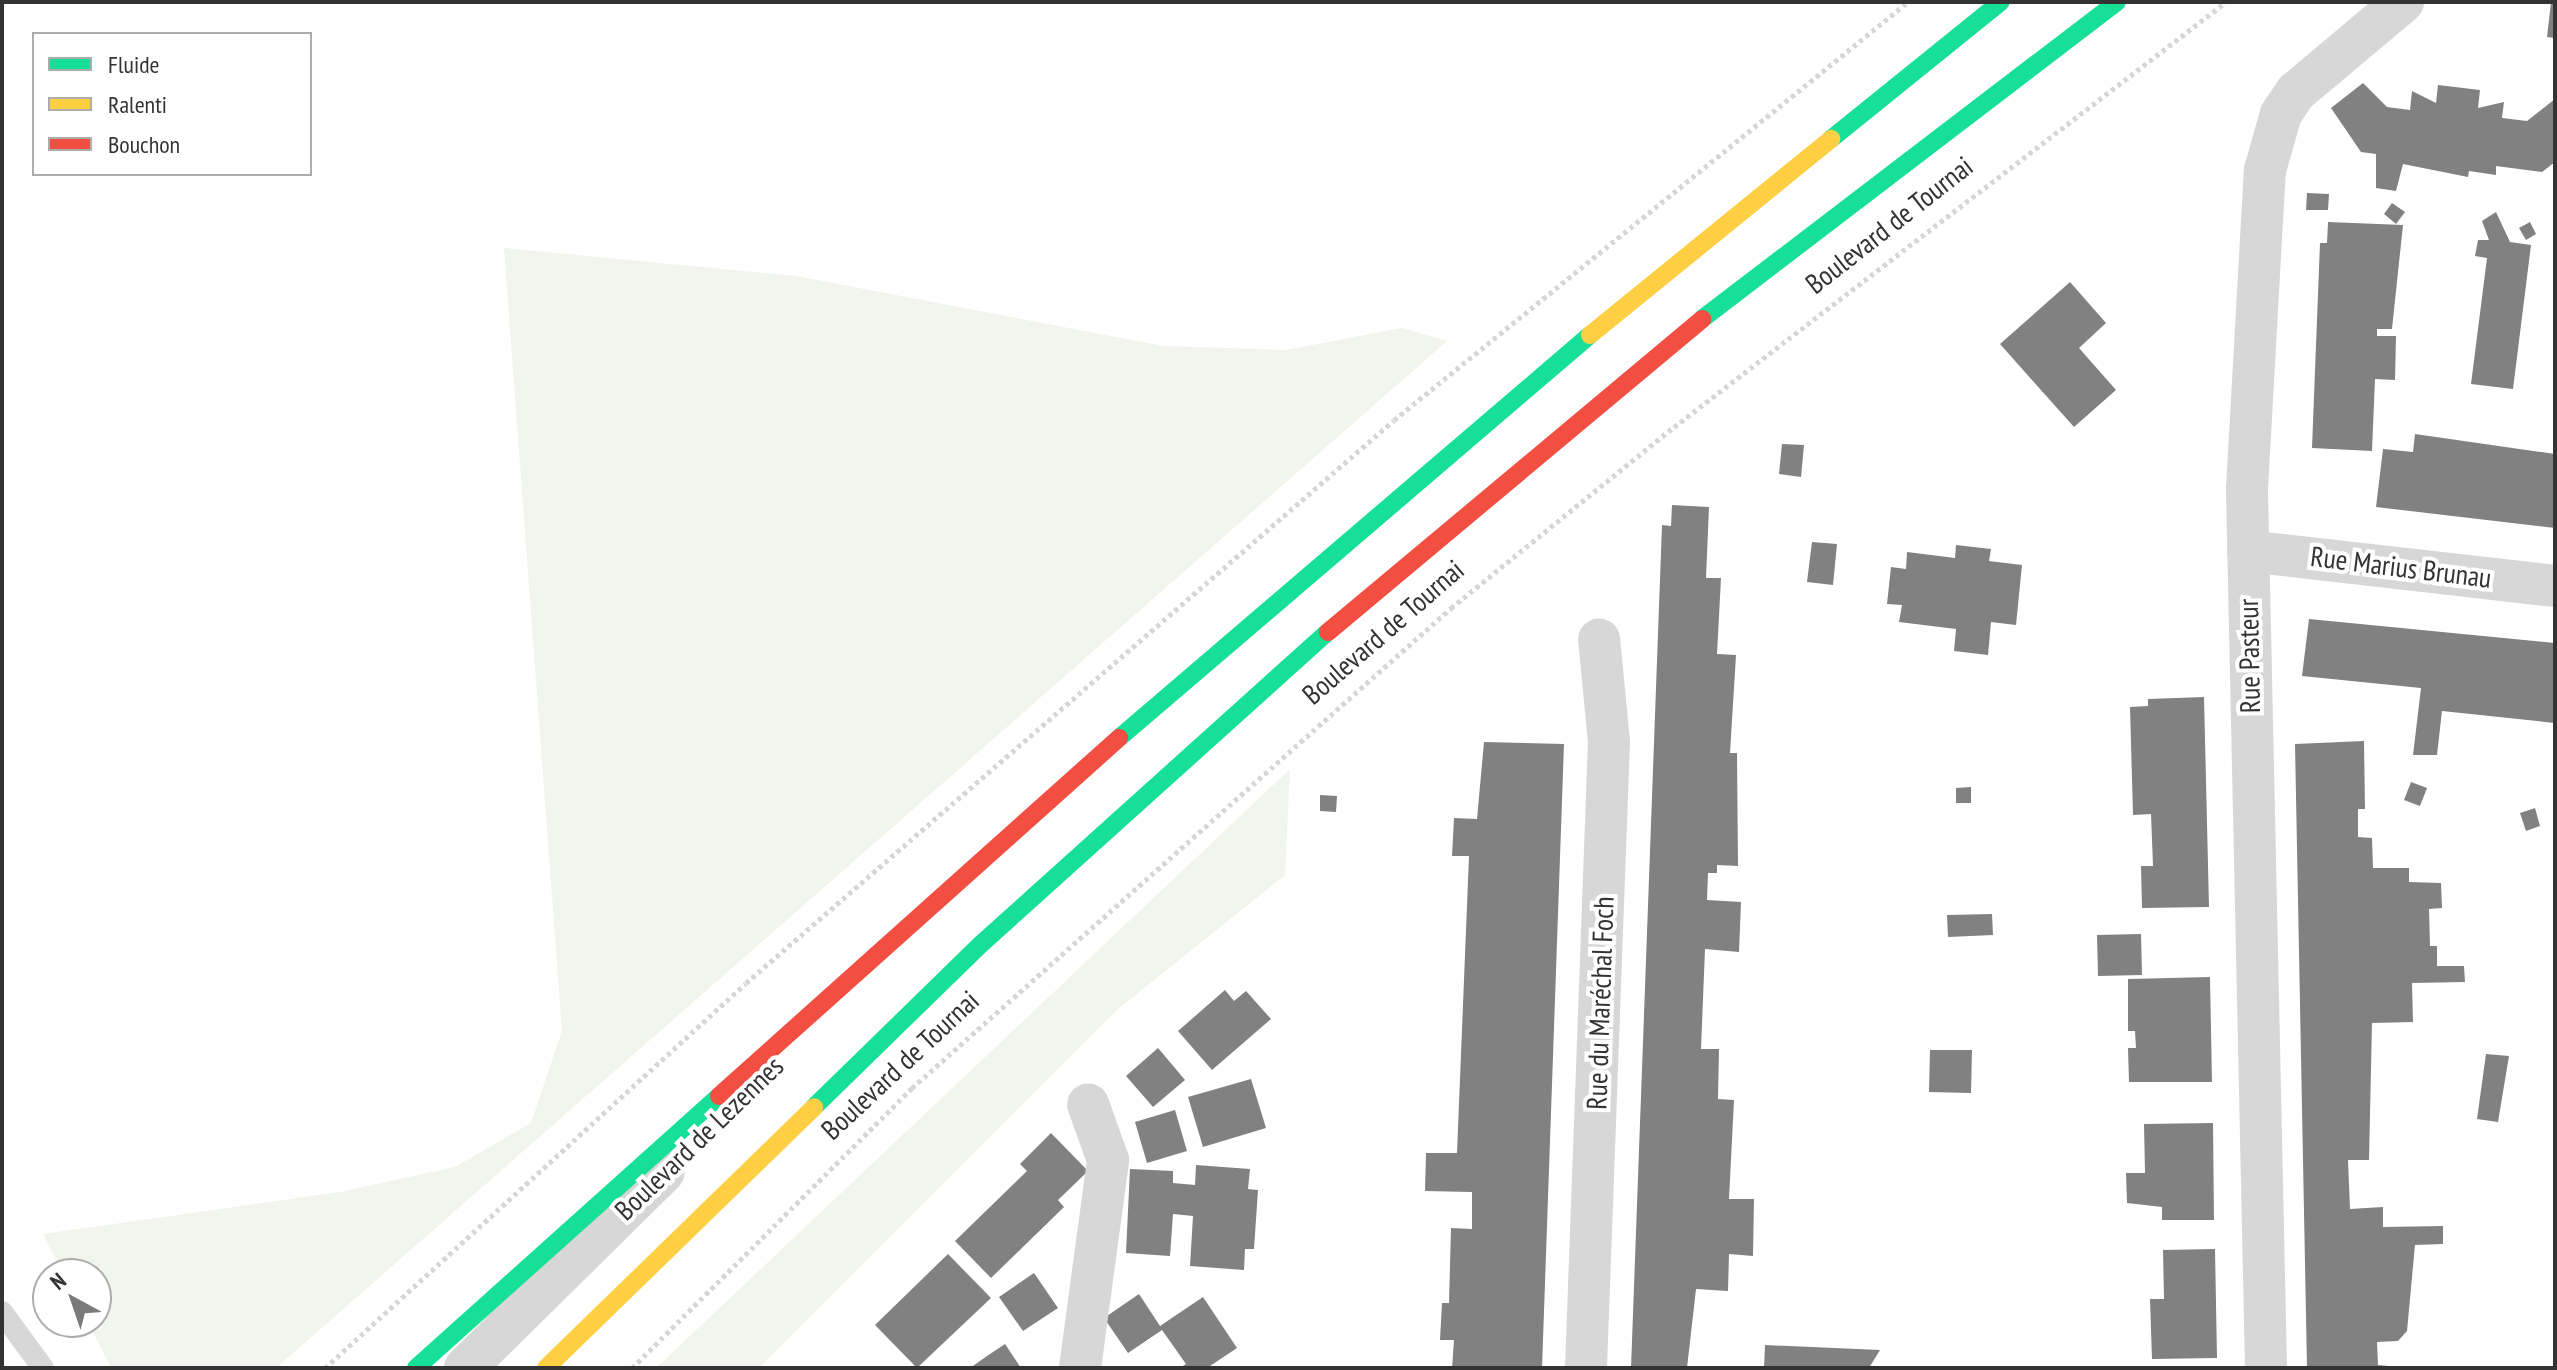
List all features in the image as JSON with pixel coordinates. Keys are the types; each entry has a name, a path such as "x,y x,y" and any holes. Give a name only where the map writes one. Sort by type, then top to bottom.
{"main road":[{"path":"930,905 1516,395 2001,2"},
{"name":"Boulevard de Tournai","path":"2051,49 2100,2"},
{"name":"Boulevard de Tournai","path":"546,1368 1050,879 1293,660 1651,358 2051,49 2117,2"},
{"name":"Boulevard de Lezennes","path":"416,1368 930,905"}],"street":[{"name":"Rue Pasteur","path":"2266,1368 2248,551 2260,227 2271,140 2296,92 2403,2"},
{"name":"Rue Marius Brunau","path":"2248,551 2555,586"},
{"name":"Rue du Maréchal Foch","path":"1586,1368 1609,742 1599,639"},
{"name":"Boulevard de Lezennes","path":"465,1368 930,905"},
{"path":"1080,1368 1108,1160 1088,1104"}],"lane":[{"path":"2,1312 43,1368"}],"path":[{"path":"325,1368 758,972 1394,420 1908,2"},
{"name":"Boulevard de Tournai","path":"632,1368 912,1088 1451,608 1674,427 2226,2"}],"shaded area":[{"path":"504,248 796,276 1163,346 1286,350 1402,328 1447,341 276,1368 111,1368 96,1338 112,1338 112,1258 55,1258 43,1234 340,1192 455,1167 531,1123 562,1031"},
{"path":"1290,769 1285,875 1118,1009 759,1368 656,1368"}],"building":[{"path":"2551,2 2555,2 2555,38 2547,37"},
{"path":"2363,83 2387,107 2410,110 2412,91 2436,103 2438,85 2480,90 2478,108 2504,102 2502,118 2527,121 2555,99 2555,162 2542,172 2496,166 2496,175 2469,171 2468,177 2403,164 2396,191 2376,188 2376,154 2361,152 2331,108"},
{"path":"2307,193 2329,194 2328,210 2306,210"},
{"path":"2392,203 2405,212 2396,224 2384,214"},
{"path":"2496,212 2510,242 2531,245 2513,389 2471,384 2487,258 2475,256 2478,240 2489,240 2482,221"},
{"path":"2328,222 2403,225 2392,329 2377,329 2377,336 2396,336 2395,380 2375,379 2372,451 2312,448 2320,243 2327,243"},
{"path":"2530,222 2536,234 2526,240 2519,228"},
{"path":"2070,282 2106,323 2079,348 2116,390 2074,427 2000,344"},
{"path":"2415,434 2555,454 2555,528 2376,507 2383,449 2413,452"},
{"path":"1782,444 1804,445 1801,477 1779,474"},
{"path":"1672,505 1709,507 1706,578 1721,578 1717,654 1736,655 1730,753 1737,753 1738,866 1717,865 1717,873 1708,873 1707,900 1741,902 1739,952 1705,949 1701,1049 1719,1049 1718,1099 1734,1100 1729,1199 1754,1199 1753,1256 1729,1254 1728,1291 1696,1289 1687,1368 1631,1368 1662,525 1671,526"},
{"path":"1812,542 1837,544 1833,585 1807,582"},
{"path":"1956,545 1991,549 1989,561 2022,565 2016,625 1991,622 1988,655 1954,651 1956,629 1899,622 1902,605 1887,604 1891,567 1906,569 1907,552 1955,558"},
{"path":"2309,619 2555,643 2555,723 2442,711 2437,755 2413,755 2421,688 2302,676"},
{"path":"2204,697 2209,907 2142,908 2141,866 2153,866 2151,814 2133,815 2130,707 2148,706 2148,699"},
{"path":"2364,741 2365,809 2358,809 2358,837 2372,838 2373,868 2409,868 2409,882 2441,883 2442,908 2429,909 2430,946 2437,946 2437,966 2464,966 2465,982 2412,983 2413,1022 2372,1023 2369,1160 2348,1160 2350,1209 2383,1207 2383,1227 2443,1226 2443,1244 2415,1245 2407,1331 2398,1341 2377,1342 2378,1365 2410,1368 2307,1368 2295,744"},
{"path":"1484,742 1564,744 1542,1368 1452,1368 1454,1340 1440,1340 1442,1303 1449,1303 1451,1228 1472,1229 1472,1192 1425,1191 1426,1153 1457,1153 1469,856 1452,856 1454,818 1477,819"},
{"path":"2411,782 2427,788 2420,806 2404,800"},
{"path":"1971,787 1971,803 1956,803 1956,788"},
{"path":"1320,795 1337,796 1336,812 1320,811"},
{"path":"2535,808 2540,826 2526,831 2520,813"},
{"path":"1992,914 1993,935 1948,937 1947,915"},
{"path":"2141,934 2142,975 2098,976 2097,935"},
{"path":"2210,977 2212,1082 2129,1082 2128,1048 2136,1048 2135,1031 2128,1031 2128,979"},
{"path":"1225,990 1234,1001 1246,991 1271,1019 1212,1070 1178,1031"},
{"path":"1158,1048 1185,1080 1153,1107 1126,1076"},
{"path":"1930,1050 1972,1050 1971,1093 1929,1092"},
{"path":"2486,1054 2509,1056 2498,1122 2477,1119"},
{"path":"1251,1079 1266,1128 1203,1147 1188,1097"},
{"path":"1175,1110 1187,1151 1147,1163 1135,1122"},
{"path":"2213,1123 2214,1220 2162,1220 2162,1207 2127,1203 2126,1173 2145,1173 2144,1124"},
{"path":"1051,1133 1088,1171 1058,1200 1064,1207 991,1278 955,1241 1027,1171 1020,1164"},
{"path":"1196,1165 1250,1169 1248,1189 1258,1190 1254,1249 1245,1249 1244,1270 1190,1266 1193,1216 1173,1214 1170,1256 1126,1253 1130,1169 1173,1171 1173,1183 1195,1185"},
{"path":"2215,1249 2217,1358 2152,1359 2150,1299 2164,1299 2163,1250"},
{"path":"948,1254 991,1298 917,1368 875,1325"},
{"path":"1034,1273 1058,1308 1023,1331 999,1297"},
{"path":"1139,1294 1160,1326 1203,1297 1237,1348 1207,1368 1180,1368 1186,1364 1162,1330 1128,1353 1104,1318"},
{"path":"1005,1344 1021,1368 970,1368 987,1356"},
{"path":"1765,1345 1880,1350 1869,1368 1764,1368"}],"traffic: fast":[{"path":"1831,139 2001,2"},
{"path":"1702,319 2117,2"},
{"path":"1119,738 1590,335"},
{"path":"814,1107 980,945 1328,632"},
{"path":"416,1368 719,1096"}],"traffic: slow":[{"path":"1590,335 1831,139"},
{"path":"546,1368 814,1107"}],"traffic: jam":[{"path":"1328,632 1702,319"},
{"path":"719,1096 1119,738"}]}
